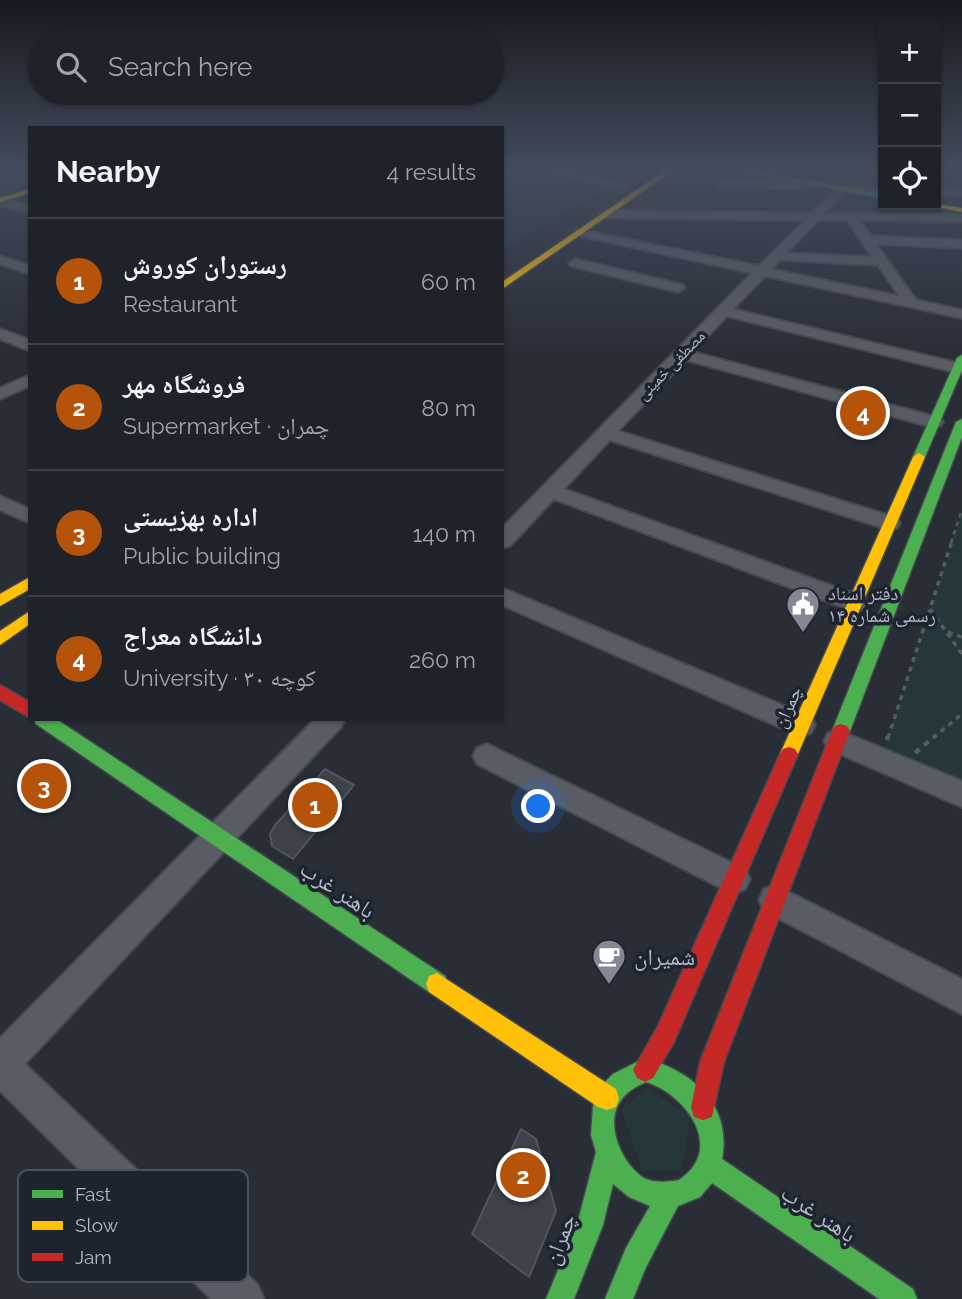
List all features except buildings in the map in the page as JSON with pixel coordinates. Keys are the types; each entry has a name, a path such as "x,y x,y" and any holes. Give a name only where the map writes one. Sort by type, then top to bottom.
{"street":[{"path":"504,265 557,231"},
{"name":"مصطفی خمینی","path":"504,538 800,231"},
{"path":"860,231 911,303"},
{"path":"504,285 580,232 647,263 678,288"},
{"path":"866,240 962,244"},
{"path":"776,256 881,261"},
{"path":"0,260 28,269"},
{"path":"576,263 647,263 762,271 962,314"},
{"path":"723,311 960,370"},
{"path":"0,334 28,345"},
{"path":"682,354 934,422"},
{"name":"چمران","path":"703,1108 712,1062 770,898 820,733 855,603 934,422 960,370"},
{"path":"4,392 28,381"},
{"path":"4,392 28,398"},
{"name":"چمران","path":"645,1070 666,1034 739,882 820,733 962,422"},
{"path":"606,433 890,523"},
{"path":"551,491 855,603"},
{"path":"0,502 28,516"},
{"path":"0,601 28,583"},
{"path":"504,597 962,794"},
{"path":"0,639 28,618"},
{"path":"0,691 28,710"},
{"name":"باهنر غرب","path":"45,721 607,1098"},
{"path":"109,1170 0,1065 329,721"},
{"path":"487,756 739,882"},
{"path":"770,898 962,997"},
{"path":"645,1070 661,1072 677,1079 691,1091 703,1108 710,1126 712,1147 708,1165 699,1181 685,1192 669,1197 651,1194 634,1186 619,1172 608,1154 602,1125 607,1098 616,1083 629,1074 645,1070"},
{"name":"چمران","path":"560,1299 590,1225 608,1154"},
{"name":"باهنر غرب","path":"708,1165 903,1299"},
{"path":"620,1299 636,1258 669,1197"},
{"path":"224,1282 242,1299"}],"path":[{"path":"884,748 959,525 962,509"},
{"path":"930,609 962,654"},
{"path":"948,632 962,637"},
{"path":"908,758 962,714"}],"shaded area":[{"path":"504,231 535,231 504,249"},
{"path":"962,512 962,782 884,749"},
{"path":"647,1088 690,1116 682,1170 643,1171 621,1109"}],"traffic: fast":[{"path":"919,457 962,358"},
{"path":"841,731 962,422"},
{"path":"45,721 437,984"},
{"path":"645,1070 661,1075 688,1091 706,1116 711,1131 706,1170 696,1184 680,1193 648,1193 638,1188 623,1175 608,1150 603,1121 605,1106 611,1093 623,1080 645,1070"},
{"path":"560,1299 590,1225 608,1154"},
{"path":"708,1165 903,1299"},
{"path":"619,1299 636,1258 669,1197"}],"traffic: slow":[{"path":"504,285 583,231"},
{"path":"789,754 919,457"},
{"path":"0,601 28,583"},
{"path":"0,639 28,618"},
{"path":"437,984 607,1098"}],"traffic: jam":[{"path":"0,691 28,710"},
{"path":"703,1108 712,1062 841,731"},
{"path":"645,1070 666,1034 789,754"}],"place":[{"name":"دانشگاه معراج","path":"863,413"},
{"name":"دفتر اسناد رسمی شماره ۱۴","path":"803,634"},
{"name":"اداره بهزیستی","path":"44,786"},
{"name":"رستوران کوروش","path":"315,805"},
{"name":"شمیران","path":"609,986"},
{"name":"فروشگاه مهر","path":"523,1175"}]}
